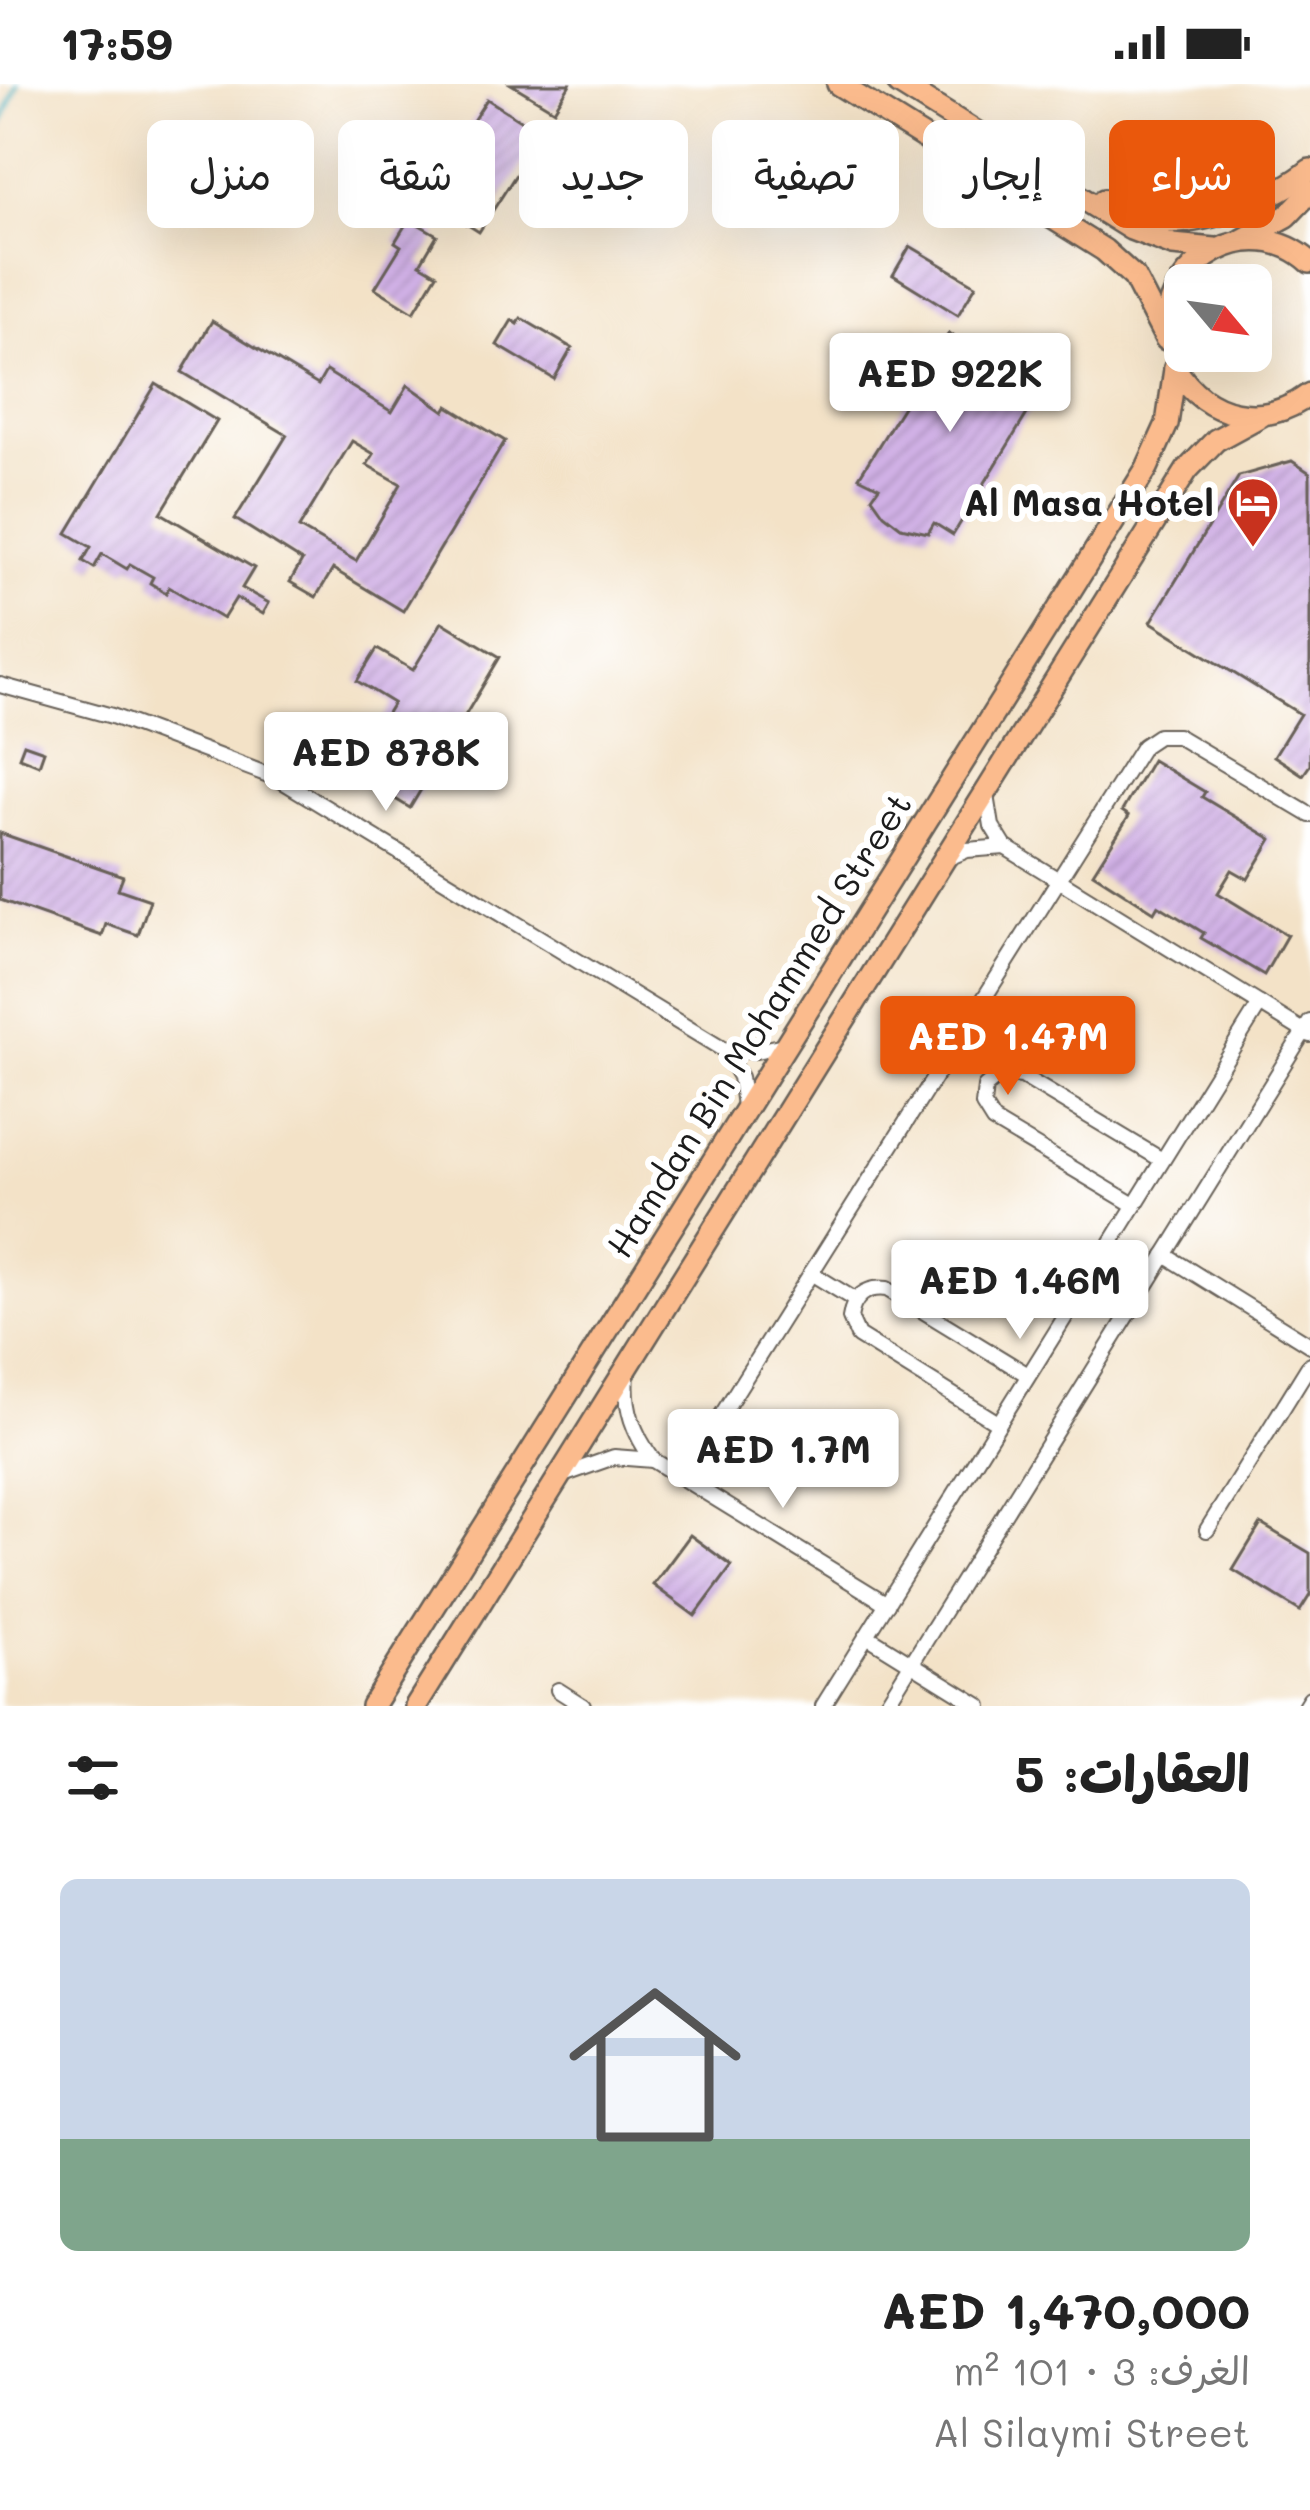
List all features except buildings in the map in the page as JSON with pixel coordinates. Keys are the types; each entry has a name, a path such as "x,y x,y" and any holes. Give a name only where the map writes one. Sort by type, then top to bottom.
{"main road":[{"path":"838,84 1104,250 1134,278 1164,335"},
{"path":"899,84 957,120"},
{"path":"1085,193 1157,221 1176,221 1259,200 1310,170"},
{"path":"1200,264 1224,246 1273,226 1310,192"},
{"path":"1085,200 1131,229 1173,245 1257,241 1281,245 1310,262"},
{"name":"Hamdan Bin Mohammed Street","path":"372,1706 1147,468 1167,424 1175,372"},
{"path":"1178,372 1202,400 1239,416 1260,416"},
{"name":"Hamdan Bin Mohammed Street","path":"416,1706 1187,470 1216,440 1260,416 1304,403"}],"street":[{"path":"0,685 112,716 279,779 724,1050 756,1052 784,1046"},
{"path":"682,1478 1143,746 1159,736 1186,740 1310,815"},
{"path":"885,1706 1308,1030 1005,847 992,826 987,790"},
{"path":"944,860 967,850 1005,847"},
{"path":"823,1706 1260,1004"},
{"path":"724,1050 740,1077 745,1110"},
{"path":"1134,1205 993,1121 983,1105 985,1087 1001,1074 1022,1076 1162,1160"},
{"path":"1166,1255 1310,1345"},
{"path":"811,1274 855,1300"},
{"path":"1084,1286 1129,1313"},
{"path":"998,1423 858,1336 850,1318 855,1300 867,1290 887,1289 1028,1375"},
{"path":"1207,1530 1310,1364"},
{"path":"627,1368 627,1408 653,1460 887,1604"},
{"path":"559,1478 575,1468 614,1457 653,1460"},
{"path":"867,1636 980,1706"},
{"path":"558,1690 583,1706"},
{"path":"1305,1706 1310,1698"}],"waterway":[{"path":"0,128 18,84"}],"place":[{"name":"Al Masa Hotel","path":"1253,549"}]}
